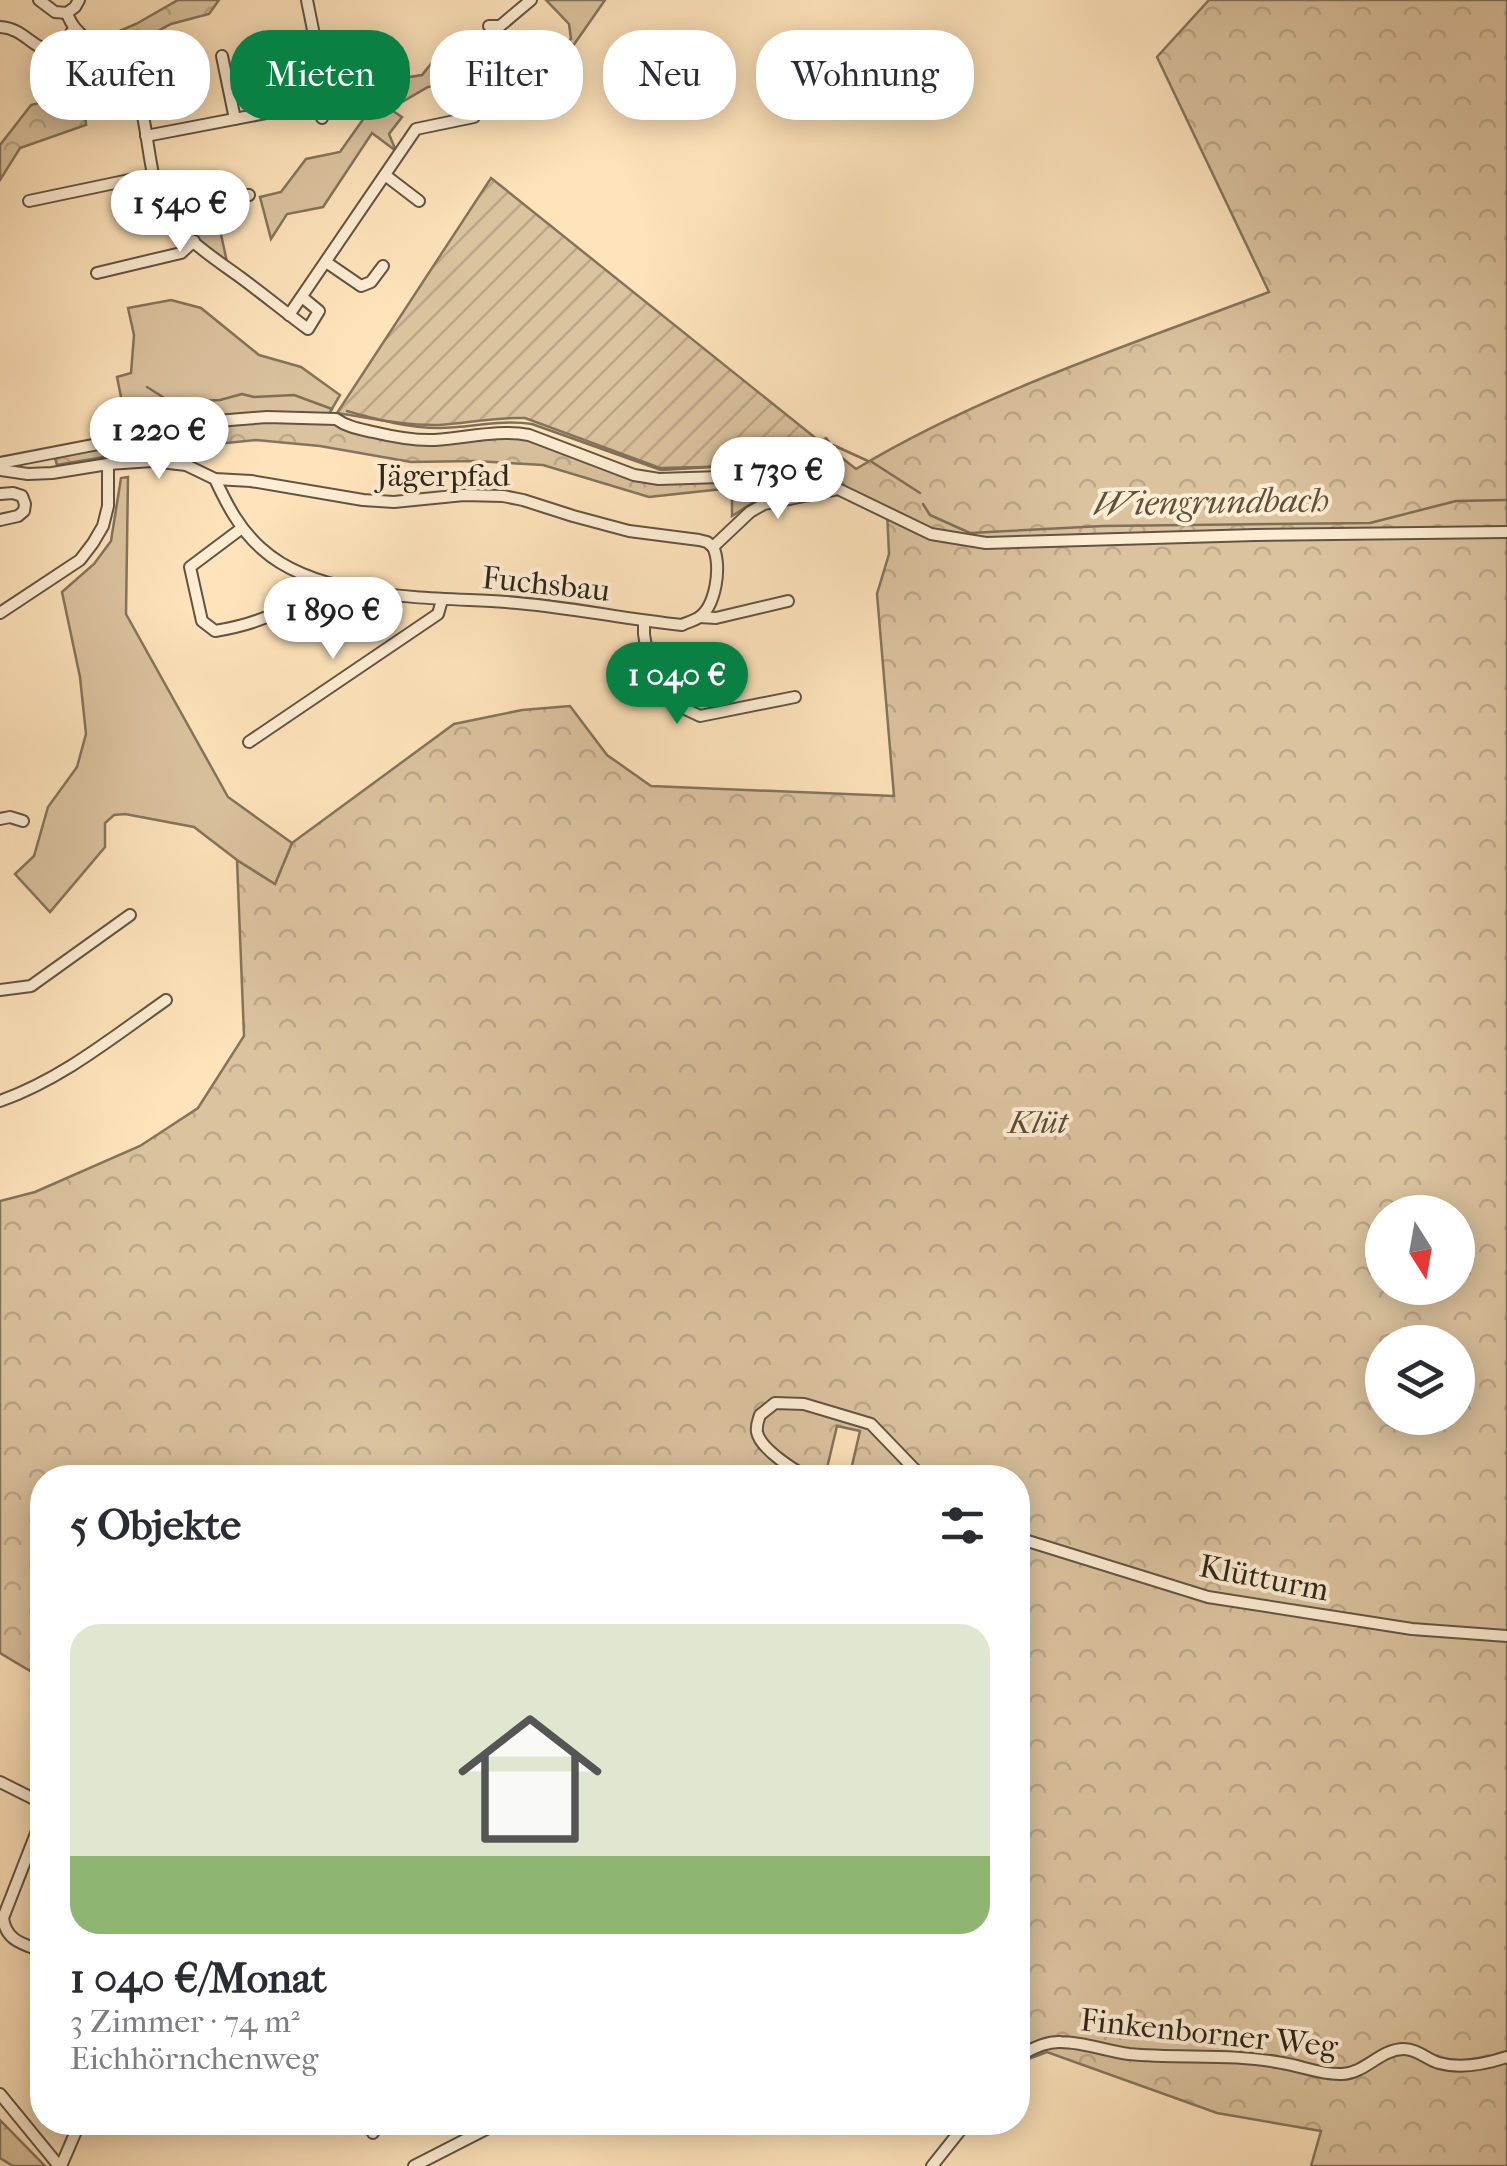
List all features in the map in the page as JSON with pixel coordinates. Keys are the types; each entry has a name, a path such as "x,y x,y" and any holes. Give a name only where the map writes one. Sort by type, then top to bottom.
{"street":[{"path":"38,0 55,12 66,12 80,0"},
{"path":"306,0 312,30"},
{"path":"489,26 500,26 531,0"},
{"path":"66,12 74,28 125,70 139,104 158,195 172,221 308,328 320,311 302,298"},
{"path":"0,27 9,27 38,47 50,50 58,47 74,28"},
{"path":"222,56 230,95"},
{"path":"146,136 230,120"},
{"path":"289,315 416,129 460,120"},
{"path":"28,202 153,175"},
{"path":"385,175 419,201"},
{"path":"165,211 248,195"},
{"path":"97,273 181,254 194,242"},
{"path":"326,262 361,286 371,282 383,266"},
{"path":"0,466 42,454 218,421 336,420 419,440 513,432 634,475 658,479 792,478 838,488 931,534 986,543 1507,532"},
{"path":"42,454 38,460 41,467 52,473"},
{"name":"Jägerpfad","path":"0,466 28,474 152,461 186,465 215,479 363,500 503,496 629,531 699,540 712,547"},
{"path":"0,612 80,560 93,543 108,506 108,464"},
{"name":"Fuchsbau","path":"215,479 242,528 264,552 316,580 356,589 442,600 544,606 682,624 788,602"},
{"path":"700,618 716,582 718,556 712,547 764,504 838,488"},
{"path":"0,494 22,496 25,504 24,512 18,516 0,520"},
{"path":"242,528 190,567 202,621 215,631 245,626 275,612 306,594 316,580"},
{"path":"249,742 438,614 442,600"},
{"path":"644,621 647,653 685,709 700,716 795,697"},
{"path":"0,819 23,821"},
{"path":"0,990 31,986 130,915"},
{"path":"0,1101 70,1068 166,1000"},
{"path":"790,1465 758,1438 760,1414 776,1403 804,1404 871,1424 910,1465"},
{"name":"Klütturm","path":"1030,1542 1208,1597 1412,1629 1507,1636"},
{"path":"0,1782 30,1798"},
{"path":"30,1849 3,1918 5,1930 14,1940 30,1946"},
{"name":"Finkenborner Weg","path":"1030,2051 1062,2042 1128,2054 1282,2062 1328,2074 1362,2070 1393,2051 1407,2048 1439,2063 1463,2066 1507,2057"},
{"path":"0,2094 30,2129"},
{"path":"35,2135 61,2166 74,2135"},
{"path":"414,2166 475,2135"},
{"path":"932,2166 957,2135"}],"green space":[{"path":"178,0 219,0 209,14 160,30 122,30"},
{"path":"546,0 605,0 583,32 570,30 569,24"},
{"name":"Klüt","path":"1209,0 1507,0 1507,2166 1311,2166 1321,2131 1217,2113 1047,2052 1030,2058 1030,1465 852,1465 860,1431 837,1426 828,1465 30,1465 30,1671 0,1653 0,1201 35,1192 140,1146 198,1108 244,1036 237,860 275,884 292,843 454,724 522,710 570,706 607,755 651,786 894,796 877,594 889,554 887,511 793,478 795,471 827,446 856,469 955,416 1111,351 1269,292 1157,57"},
{"path":"430,65 430,87 410,97 410,77 422,75"},
{"path":"30,106 30,120 86,120 86,125 20,148 0,180 0,145"},
{"path":"363,120 400,120 389,134 396,151 372,133 323,207 287,214 271,239 260,197 281,192 306,159 340,152"},
{"path":"491,178 819,440 784,465 660,468 525,418 426,425 337,413"},
{"path":"215,207 227,262 196,239 178,213"},
{"path":"171,300 201,308 259,355 301,367 340,395 329,414 267,417 129,437 117,377 131,373 134,335 128,308"},
{"path":"266,421 333,423 395,441 527,438 633,480 655,484 755,480 817,489 757,500 732,516 732,488 649,497 543,465 411,462 320,446 256,440 196,446 197,458 127,453 57,465 55,458 210,426"},
{"path":"128,477 126,614 228,797 292,843 275,884 194,827 114,815 105,823 105,847 50,912 15,874 34,856 48,807 77,767 86,734 80,677 62,592 94,564 111,541 121,478"},
{"path":"0,2120 45,2166 13,2166 0,2158"}],"waterway":[{"name":"Wiengrundbach","path":"147,387 166,399 180,402 220,400 242,394 294,395 332,409"},
{"name":"Wiengrundbach","path":"347,411 427,428 532,424 661,470 786,467 826,438 829,442"},
{"name":"Wiengrundbach","path":"833,445 868,461"},
{"name":"Wiengrundbach","path":"872,462 920,493"},
{"name":"Wiengrundbach","path":"923,504 930,515 970,533 1103,526 1370,523 1456,501 1507,500"}]}
